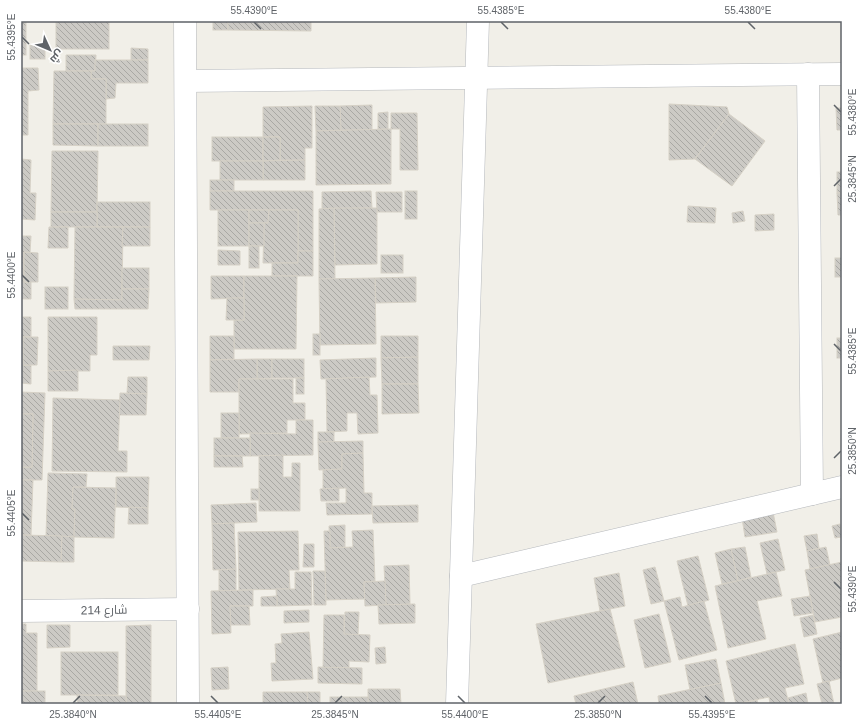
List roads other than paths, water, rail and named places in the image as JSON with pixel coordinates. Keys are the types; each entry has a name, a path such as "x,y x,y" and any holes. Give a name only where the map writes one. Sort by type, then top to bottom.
{"street":[{"path":"186,21 188,704"},
{"path":"457,704 478,21"},
{"path":"808,74 812,494"},
{"path":"186,81 842,74"},
{"path":"461,576 842,487"},
{"name":"214 شارع","path":"21,611 188,608"}]}
